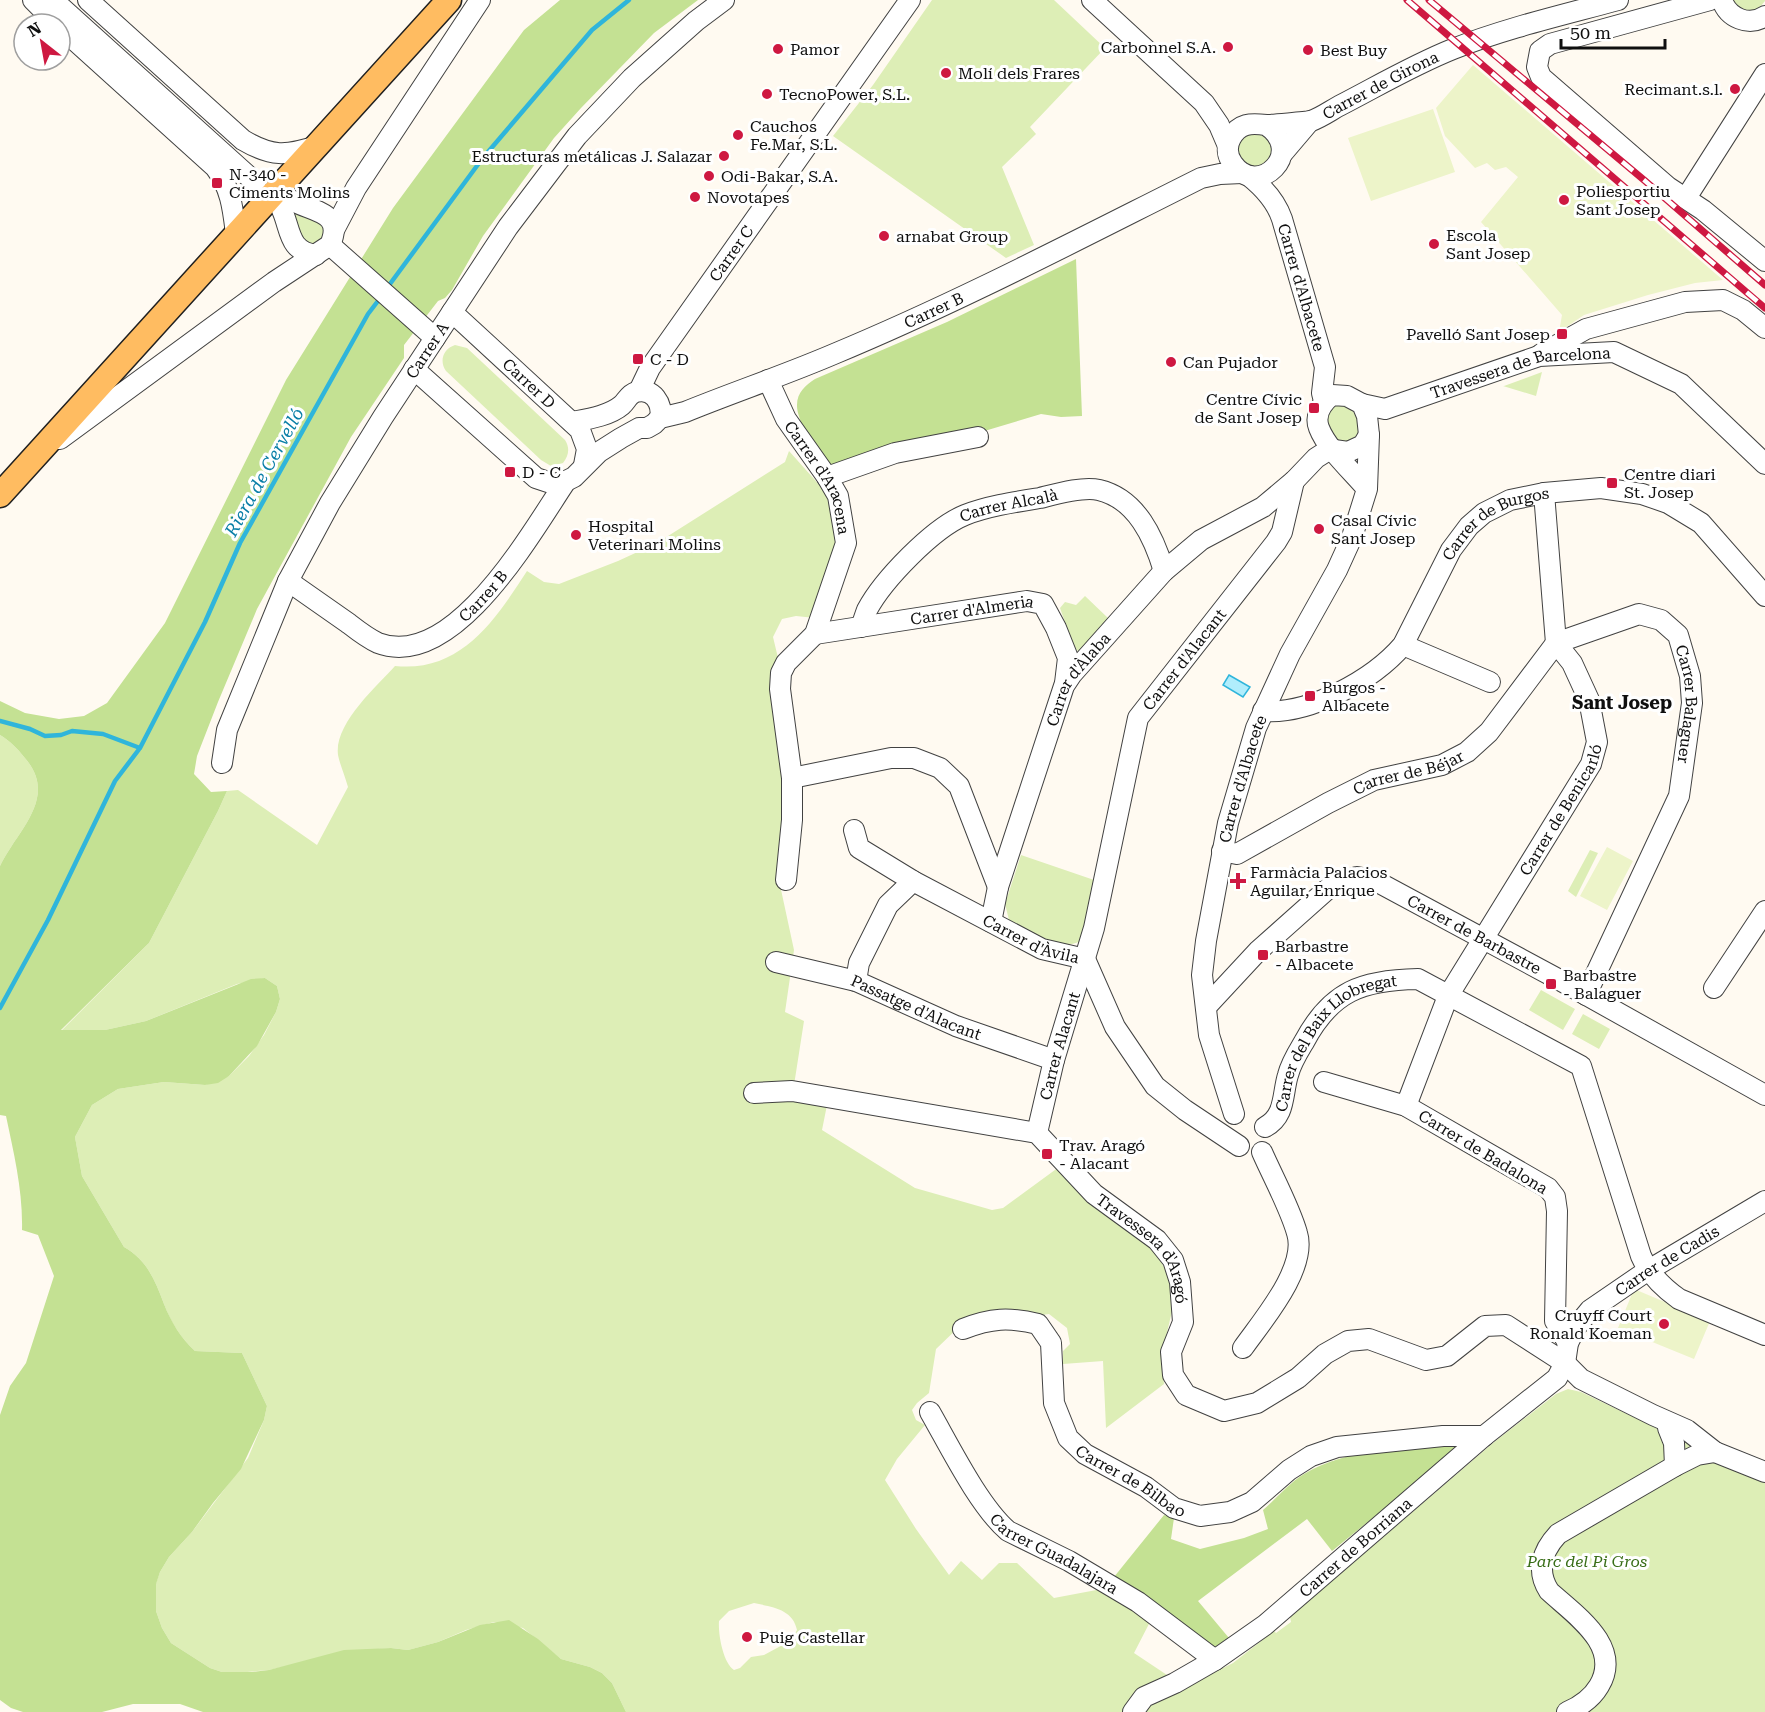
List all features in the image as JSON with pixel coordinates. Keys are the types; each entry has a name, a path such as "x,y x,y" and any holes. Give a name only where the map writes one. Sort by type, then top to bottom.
{"main road":[{"path":"0,495 449,0"}],"street":[{"path":"33,0 45,12"},
{"path":"53,0 259,180 67,0"},
{"path":"88,0 243,140 259,150 279,154 317,146"},
{"path":"34,458 274,282 331,247 356,188 480,0"},
{"name":"Carrer A","path":"222,763 227,730 288,581 330,503 414,369 429,334 452,312 514,219 577,136 655,56 724,0"},
{"name":"Carrer C","path":"639,391 650,368 910,0"},
{"path":"1092,0 1204,103 1219,125 1231,160 1246,174"},
{"name":"Carrer de Girona","path":"1259,124 1310,121 1451,50 1486,37 1618,0"},
{"path":"1763,21 1742,20 1735,17 1717,1 1550,44 1540,51 1538,72 1541,78 1668,187 1703,210 1765,261"},
{"path":"72,38 214,167 228,187 232,199 236,234"},
{"path":"1686,198 1765,74"},
{"path":"1204,103 1230,116 1273,130 1280,138 1280,159"},
{"name":"Carrer de Girona","path":"1246,174 1265,174 1310,121"},
{"path":"1228,146 1237,131 1259,124"},
{"name":"Carrer B","path":"1201,178 1228,146"},
{"name":"Carrer d'Albacete","path":"1278,207 1280,159"},
{"name":"Carrer B","path":"288,581 380,644 405,646 423,642 456,625 482,600 566,481 574,477 584,465 606,447 639,428 647,428 660,418 685,411 833,355 969,294 1201,178 1220,174 1246,174"},
{"name":"Carrer d'Albacete","path":"1246,174 1267,192 1278,207 1325,367 1322,393 1324,401 1320,408 1318,426"},
{"path":"331,247 302,251 296,246 291,237 286,205 324,214 330,220 331,247 429,334"},
{"path":"1539,356 1586,329 1685,302 1723,300 1743,310 1765,328"},
{"name":"Carrer D","path":"452,312 580,430 586,443 587,456 584,465"},
{"path":"1614,352 1614,335 1623,319"},
{"name":"Travessera de Barcelona","path":"1369,432 1385,410 1539,356 1614,352 1681,384 1765,464"},
{"name":"Carrer d'Albacete","path":"1239,1146 1233,1114 1209,1035 1202,975 1222,851 1243,771 1263,711 1290,654 1337,570 1352,537 1367,489 1369,432 1367,416 1325,367"},
{"path":"414,369 536,478 554,483 566,481"},
{"name":"Carrer d'Aracena","path":"768,380 786,419 838,496 846,543 815,634 786,663 781,673 780,689 792,778 792,820 786,880"},
{"path":"639,428 632,425 623,412 624,404 631,394 639,391 648,392 656,397 662,411 660,418"},
{"path":"1324,401 1332,395 1385,410"},
{"path":"572,422 602,415 624,404"},
{"path":"1318,426 1334,450 1367,489"},
{"path":"1294,481 1318,426"},
{"path":"1294,481 1316,458 1327,451 1348,452 1363,445 1369,432"},
{"path":"827,477 895,453 978,437"},
{"path":"1316,458 1328,458 1347,465"},
{"name":"Carrer d'Àlaba","path":"991,922 998,887 1064,686 1076,660 1164,572 1201,540 1263,507 1275,505 1284,497 1294,481"},
{"name":"Carrer d'Alacant","path":"1085,960 1094,928 1138,718 1282,532 1294,481"},
{"name":"Carrer de Burgos","path":"1263,711 1276,712 1294,709 1335,693 1379,668 1394,656 1403,645 1451,550 1469,526 1484,513 1510,500 1544,493 1600,488 1642,494 1668,503 1701,524 1765,596"},
{"name":"Carrer Alcalà","path":"861,627 867,610 891,576 946,525 983,509 1076,491 1098,489 1119,499 1140,517 1151,534 1164,572"},
{"path":"1544,493 1556,643"},
{"path":"1263,507 1279,518 1282,532"},
{"name":"Carrer d'Almeria","path":"815,634 1027,601 1042,604 1076,660"},
{"name":"Carrer Balaguer","path":"1556,643 1639,614 1661,620 1678,635 1690,676 1692,703 1679,796 1586,995"},
{"name":"Carrer de Béjar","path":"1222,851 1237,854 1374,780 1442,765 1467,752 1489,732 1556,643"},
{"name":"Carrer de Benicarló","path":"1406,1106 1448,996 1591,764 1597,742 1589,700 1572,663 1556,643"},
{"path":"1403,645 1490,682"},
{"path":"792,778 891,758 914,758 940,768 959,786 998,887"},
{"name":"Carrer d'Àvila","path":"854,830 859,848 913,881 1042,949 1085,960 1115,1027 1155,1086 1239,1146"},
{"name":"Carrer de Barbastre","path":"1206,1007 1258,951 1331,886 1358,877 1374,880 1765,1095"},
{"path":"856,981 859,963 888,905 913,881"},
{"path":"1714,988 1765,911"},
{"name":"Carrer Alacant","path":"1037,1133 1054,1060 1085,960"},
{"name":"Passatge d'Alacant","path":"776,962 856,981 956,1026 1054,1060"},
{"name":"Carrer del Baix Llobregat","path":"1260,1125 1272,1123 1282,1107 1290,1067 1314,1022 1328,1007 1350,991 1371,984 1395,980 1418,980 1581,1066 1647,1271"},
{"path":"1324,1082 1406,1106"},
{"path":"1194,1116 1212,1121 1220,1119 1226,1111 1224,1090"},
{"name":"Carrer d'Albacete","path":"1224,1090 1260,1125"},
{"path":"754,1093 792,1091 1037,1133"},
{"name":"Carrer de Badalona","path":"1406,1106 1548,1188 1555,1197 1557,1211 1555,1320 1568,1343"},
{"path":"1233,1114 1260,1125 1270,1136 1262,1152"},
{"name":"Travessera d'Aragó","path":"1037,1133 1094,1194 1156,1240 1173,1260 1180,1282 1183,1322 1171,1352 1173,1375 1186,1395 1224,1411 1257,1403 1298,1378 1325,1354 1348,1341 1369,1339 1426,1360 1447,1356 1485,1326 1506,1325 1565,1363 1581,1379 1677,1429 1706,1454 1765,1472"},
{"path":"1239,1146 1249,1152 1262,1152"},
{"path":"1243,1348 1286,1289 1297,1257 1298,1235 1262,1152"},
{"name":"Carrer de Cadis","path":"1565,1363 1568,1343 1590,1310 1647,1271 1765,1201"},
{"path":"1647,1271 1679,1299 1765,1335"},
{"name":"Carrer de Bilbao","path":"963,1329 1004,1318 1038,1324 1051,1343 1054,1403 1068,1438 1085,1454 1146,1487 1174,1508 1200,1516 1230,1512 1252,1502 1289,1470 1311,1456 1338,1447 1443,1436 1484,1436"},
{"name":"Carrer de Borriana","path":"1133,1712 1144,1697 1175,1683 1215,1660 1265,1625 1484,1436 1557,1378 1565,1363"},
{"name":"Carrer Guadalajara","path":"930,1412 976,1489 1008,1532 1068,1561 1138,1602 1215,1660"},
{"path":"1675,1466 1674,1443 1677,1429"},
{"path":"1567,1712 1593,1696 1602,1680 1607,1663 1602,1643 1549,1591 1543,1582 1541,1569 1547,1546 1558,1534 1675,1466 1706,1454"}],"green space":[{"path":"560,0 698,0 654,33 554,138 483,236 452,290 445,298 438,301 404,345 404,358 351,437 257,609 218,702 197,756 194,774 211,792 227,791 218,811 149,943 61,1030 105,1030 146,1021 251,979 265,978 277,986 280,999 276,1012 257,1046 229,1076 218,1083 205,1085 164,1082 118,1089 92,1105 75,1137 82,1176 124,1247 139,1258 149,1271 181,1335 195,1351 242,1353 267,1406 264,1420 241,1469 192,1532 169,1557 160,1572 156,1584 156,1611 171,1643 210,1668 222,1672 252,1672 269,1670 344,1650 391,1648 408,1650 438,1642 480,1625 509,1620 538,1639 561,1659 590,1667 602,1673 612,1683 626,1712 203,1712 180,1704 133,1704 102,1712 23,1712 11,1708 0,1700 0,1415 10,1386 26,1363 54,1276 38,1235 22,1230 21,1201 15,1158 6,1116 0,1115 0,866 32,813 37,800 38,786 34,772 24,757 0,735 0,701 25,713 59,719 84,716 107,703 165,623 286,380 393,208 524,30"},
{"path":"932,0 1054,0 1105,48 1030,127 1036,134 1002,167 1034,245 1006,258 833,136 873,85"},
{"path":"1731,0 1765,1 1757,9 1748,11"},
{"name":"Poliesportiu Sant Josep","path":"1473,65 1723,280 1695,283 1584,315 1559,332 1562,315 1481,222 1518,177 1506,167 1495,170 1487,163 1475,168 1445,136 1436,108"},
{"path":"1433,109 1455,172 1371,201 1348,138"},
{"path":"1255,131 1267,137 1273,149 1267,161 1255,167 1243,161 1237,149 1243,137"},
{"path":"294,211 319,219 325,227 323,238 317,243 308,244 298,234"},
{"path":"1076,259 1082,416 1061,417 1041,414 971,435 835,468 822,460 807,436 798,411 799,396 808,384 947,322"},
{"path":"455,345 467,348 565,440 568,451 563,463 551,466 541,460 446,371 443,356"},
{"path":"1542,372 1536,396 1503,386 1504,386"},
{"path":"1337,401 1357,416 1360,427 1357,441 1338,443 1326,423 1329,408"},
{"path":"789,451 831,498 839,541 815,618 796,616 782,619 773,637 779,662 788,774 780,885 794,950 785,1012 804,1021 792,1098 827,1105 822,1130 915,1188 992,1210 1003,1208 1059,1167 1086,1194 1155,1251 1170,1278 1173,1307 1161,1358 1164,1384 1106,1428 1103,1361 1063,1364 1063,1351 1070,1344 1067,1328 1049,1314 960,1326 936,1349 929,1393 912,1410 916,1420 925,1425 897,1459 885,1480 949,1575 961,1561 982,1580 999,1563 1017,1563 1054,1598 1107,1588 1151,1620 1134,1653 1167,1675 1134,1695 1124,1712 626,1712 612,1683 602,1673 590,1667 561,1659 523,1628 494,1622 408,1650 378,1649 269,1670 236,1673 210,1668 171,1643 156,1611 156,1583 169,1557 192,1532 248,1458 264,1420 267,1406 242,1353 195,1351 181,1335 169,1317 149,1271 139,1258 124,1247 82,1176 75,1137 92,1105 118,1089 164,1082 205,1085 229,1076 249,1056 264,1035 280,999 277,986 265,978 237,984 146,1021 105,1030 61,1031 149,943 227,791 238,790 317,845 348,787 338,755 343,731 358,707 395,666 418,666 439,661 458,652 489,624 527,571 544,582 559,584 618,561 657,543 785,462","holes":["754,1603 786,1613 795,1623 797,1630 790,1641 764,1655 751,1657 740,1668 734,1670 724,1655 719,1621 729,1611"]},
{"path":"1085,596 1108,618 1105,627 1080,652 1074,648 1060,608 1065,602 1076,605"},
{"path":"0,735 24,757 34,772 38,786 37,800 32,813 0,866"},
{"path":"1607,847 1633,861 1607,910 1580,896"},
{"path":"1590,850 1598,853 1576,897 1568,891"},
{"path":"1021,855 1097,881 1081,941 1063,945 1044,941 1010,924 1005,904"},
{"path":"1541,990 1575,1009 1563,1030 1529,1010"},
{"path":"1583,1014 1610,1029 1599,1049 1572,1034"},
{"name":"Cruyff Court Ronald Koeman","path":"1634,1289 1710,1321 1694,1359 1618,1328"},
{"name":"Parc del Pi Gros","path":"1568,1389 1581,1392 1765,1480 1765,1712 1145,1712 1149,1705 1233,1663 1274,1631 1276,1633 1291,1622 1290,1617 1493,1443 1556,1394"},
{"path":"1456,1444 1459,1448 1332,1551 1307,1519 1198,1601 1229,1638 1217,1646 1210,1647 1114,1577 1164,1515 1174,1518 1171,1539 1200,1549 1244,1538 1268,1529 1263,1510 1298,1478 1321,1465 1358,1454"}],"water":[{"path":"1229,675 1250,687 1243,697 1223,685"}],"waterway":[{"name":"Riera de Cervelló","path":"387,288 482,159 592,30 629,0"},
{"name":"Riera de Cervelló","path":"0,1008 48,920 115,781 140,748 205,622 240,543 368,314 381,297"},
{"path":"0,721 30,729 45,736 61,735 72,731 103,734 140,748"}],"railway":[{"path":"1407,0 1765,308"},
{"path":"1429,0 1644,180 1765,285"}],"place":[{"name":"Carbonnel S.A.","path":"1228,47"},
{"name":"Pamor","path":"778,49"},
{"name":"Best Buy","path":"1308,50"},
{"name":"Molí dels Frares","path":"946,73"},
{"name":"Recimant.s.l.","path":"1735,89"},
{"name":"TecnoPower, S.L.","path":"767,94"},
{"name":"Cauchos Fe.Mar, S.L.","path":"738,135"},
{"name":"Estructuras metálicas J. Salazar","path":"724,156"},
{"name":"Odi-Bakar, S.A.","path":"709,176"},
{"name":"N-340 - Ciments Molins","path":"217,183"},
{"name":"Novotapes","path":"695,197"},
{"name":"Poliesportiu Sant Josep","path":"1564,200"},
{"name":"arnabat Group","path":"884,236"},
{"name":"Escola Sant Josep","path":"1434,244"},
{"name":"Pavelló Sant Josep","path":"1562,334"},
{"name":"C - D","path":"638,359"},
{"name":"Can Pujador","path":"1171,362"},
{"name":"Centre Cívic de Sant Josep","path":"1314,408"},
{"name":"D - C","path":"510,472"},
{"name":"Centre diari St. Josep","path":"1612,483"},
{"name":"Casal Cívic Sant Josep","path":"1319,529"},
{"name":"Hospital Veterinari Molins","path":"576,535"},
{"name":"Burgos - Albacete","path":"1310,696"},
{"name":"Farmàcia Palacios Aguilar, Enrique","path":"1238,881"},
{"name":"Barbastre - Albacete","path":"1263,955"},
{"name":"Barbastre - Balaguer","path":"1551,984"},
{"name":"Trav. Aragó - Alacant","path":"1047,1154"},
{"name":"Cruyff Court Ronald Koeman","path":"1664,1324"},
{"name":"Puig Castellar","path":"747,1637"}],"district":[{"name":"Sant Josep","path":"1622,702"}]}
